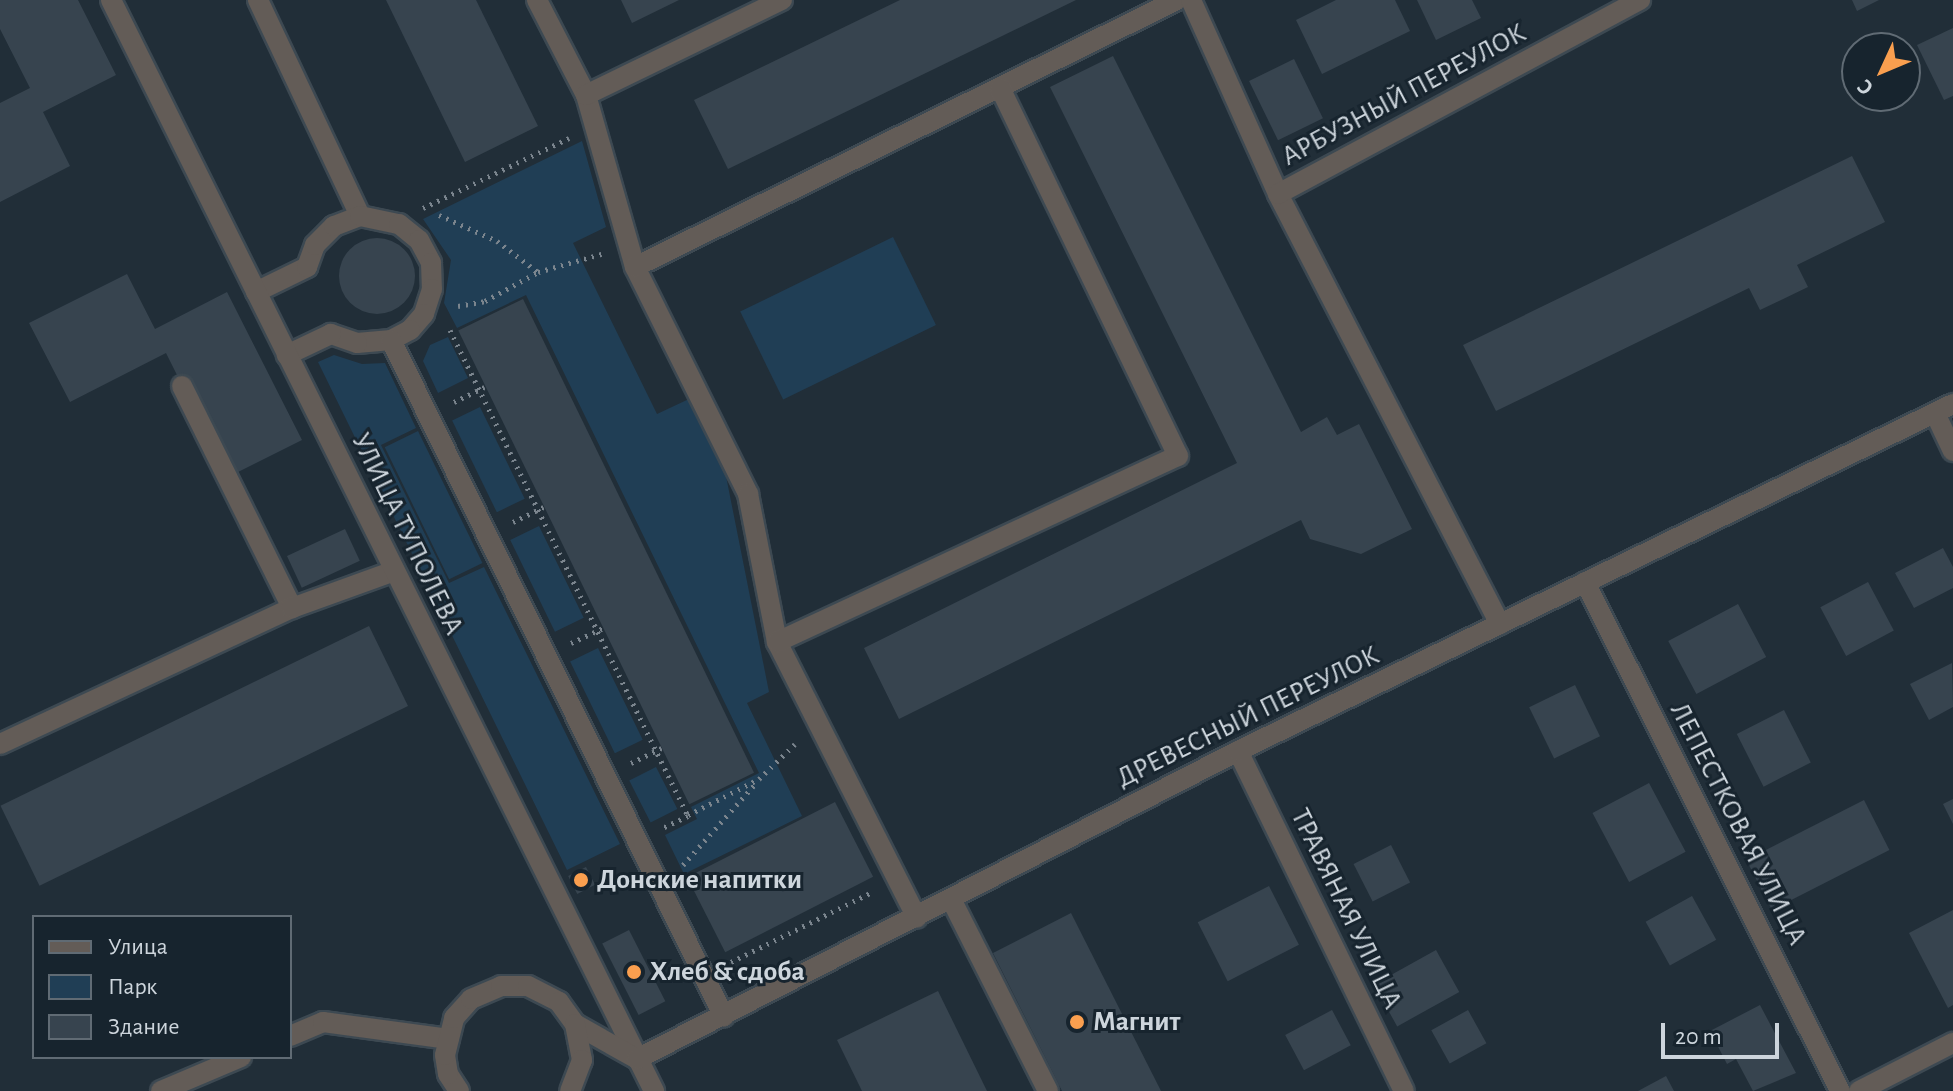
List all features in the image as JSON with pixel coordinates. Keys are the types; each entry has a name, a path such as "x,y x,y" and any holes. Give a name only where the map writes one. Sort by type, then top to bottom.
{"street":[{"name":"УЛИЦА ТУПОЛЕВА","path":"111,0 654,1091"},
{"path":"258,0 360,216"},
{"path":"537,0 586,95 635,267 748,494 777,642 917,918"},
{"path":"635,267 1177,0"},
{"path":"1191,0 1278,194 1500,624"},
{"path":"586,95 777,1"},
{"name":"АРБУЗНЫЙ ПЕРЕУЛОК","path":"1278,194 1629,3"},
{"path":"777,642 1178,456 1000,88"},
{"path":"256,292 307,267 315,245 334,226 360,216 399,224 419,240 431,263 432,289 424,314 391,340 357,343 331,334 287,355"},
{"path":"391,340 724,1017"},
{"path":"182,386 292,608"},
{"path":"1944,409 1953,451"},
{"name":"ДРЕВЕСНЫЙ ПЕРЕУЛОК","path":"637,1059 1238,751 1944,409"},
{"path":"0,744 292,608 394,571"},
{"name":"ЛЕПЕСТКОВАЯ УЛИЦА","path":"1585,582 1840,1091"},
{"name":"ТРАВЯНАЯ УЛИЦА","path":"1238,751 1404,1091"},
{"path":"951,899 1048,1091"},
{"path":"459,1091 448,1074 449,1039 454,1018 471,999 501,986 528,986 559,1002 575,1024 637,1059"},
{"path":"292,1035 323,1022 449,1039"},
{"path":"570,1091 582,1060 575,1024"},
{"path":"1859,1091 1953,1043"},
{"path":"161,1091 236,1059"}],"path":[{"path":"399,224 423,208 595,125"},
{"path":"423,208 497,241 538,272"},
{"path":"424,314 485,301 538,272 628,244"},
{"path":"436,334 449,328 688,816"},
{"path":"678,874 693,849 817,719"},
{"path":"647,835 759,779"},
{"path":"725,965 897,879"}],"green space":[{"path":"582,141 606,227 573,243 657,414 689,399 725,471 769,692 747,703 802,816 684,874 665,835 697,819 691,807 759,773 526,295 457,328 444,303 451,260 423,219"},
{"path":"893,237 936,325 783,400 740,312"},
{"path":"448,337 468,378 438,393 423,361 430,345"},
{"path":"334,355 362,364 385,363 416,428 381,445 449,583 484,567 620,844 567,870 318,362"},
{"path":"480,407 525,499 497,512 452,421"},
{"path":"418,431 482,563 449,579 385,447"},
{"path":"539,526 584,618 555,632 510,540"},
{"path":"598,648 643,740 615,753 570,662"},
{"path":"656,767 677,809 651,822 629,781"}],"building":[{"path":"0,0 78,0 116,75 43,112 70,166 0,202 0,103 30,88 0,29"},
{"path":"386,0 476,0 538,126 465,162"},
{"path":"621,0 679,0 632,23"},
{"path":"900,0 1076,0 728,169 694,100"},
{"path":"1336,0 1395,0 1410,31 1322,74 1296,20"},
{"path":"1417,0 1472,0 1481,18 1436,40"},
{"path":"1852,0 1879,0 1857,11"},
{"path":"1953,28 1953,96 1944,100 1921,53 1921,43"},
{"path":"1113,56 1301,432 1327,417 1337,435 1359,424 1412,529 1361,554 1310,539 1301,520 899,719 864,648 1237,463 1050,87"},
{"path":"1294,59 1323,118 1278,140 1249,81"},
{"path":"1852,156 1885,222 1797,265 1808,287 1760,310 1749,288 1496,411 1463,345"},
{"path":"370,238 384,238 398,244 409,255 415,276 412,291 404,303 384,314 370,314 356,308 345,297 339,283 339,269 345,255 356,244"},
{"path":"127,274 155,329 227,292 302,440 228,477 166,353 70,402 29,323"},
{"path":"523,299 754,773 689,804 458,331"},
{"path":"345,529 360,561 302,588 287,556"},
{"path":"1943,548 1953,567 1953,588 1914,608 1895,573"},
{"path":"1868,582 1894,631 1846,656 1820,607"},
{"path":"1738,604 1766,657 1696,694 1668,641"},
{"path":"369,626 408,706 40,886 0,806"},
{"path":"1952,663 1953,707 1929,720 1910,684"},
{"path":"1575,685 1600,736 1554,759 1529,707"},
{"path":"1784,710 1811,763 1764,787 1737,734"},
{"path":"1649,783 1686,852 1629,882 1592,813"},
{"path":"1953,799 1953,824 1943,804"},
{"path":"1864,800 1889,850 1772,910 1746,860"},
{"path":"835,802 873,877 725,952 687,877"},
{"path":"1391,845 1410,882 1373,901 1354,864"},
{"name":"Донские напитки","path":"586,867 595,885 577,894 568,876"},
{"path":"1269,886 1299,945 1228,981 1198,922"},
{"path":"1692,896 1716,940 1670,965 1646,922"},
{"path":"1953,910 1953,1005 1948,1008 1909,933"},
{"name":"Магнит","path":"1071,913 1161,1091 1062,1091 993,953"},
{"name":"Хлеб & сдоба","path":"629,930 665,1001 639,1015 602,944"},
{"path":"1436,950 1459,992 1397,1026 1374,984"},
{"path":"938,991 987,1091 862,1091 837,1040"},
{"path":"1760,1005 1796,1073 1753,1091 1736,1059 1727,1064 1710,1031"},
{"path":"1332,1010 1351,1045 1304,1070 1285,1035"},
{"path":"1468,1010 1486,1043 1450,1064 1431,1030"},
{"path":"1666,1076 1674,1091 1638,1091"}],"place":[{"name":"Донские напитки","path":"581,880"},
{"name":"Хлеб & сдоба","path":"634,972"},
{"name":"Магнит","path":"1077,1022"}]}
